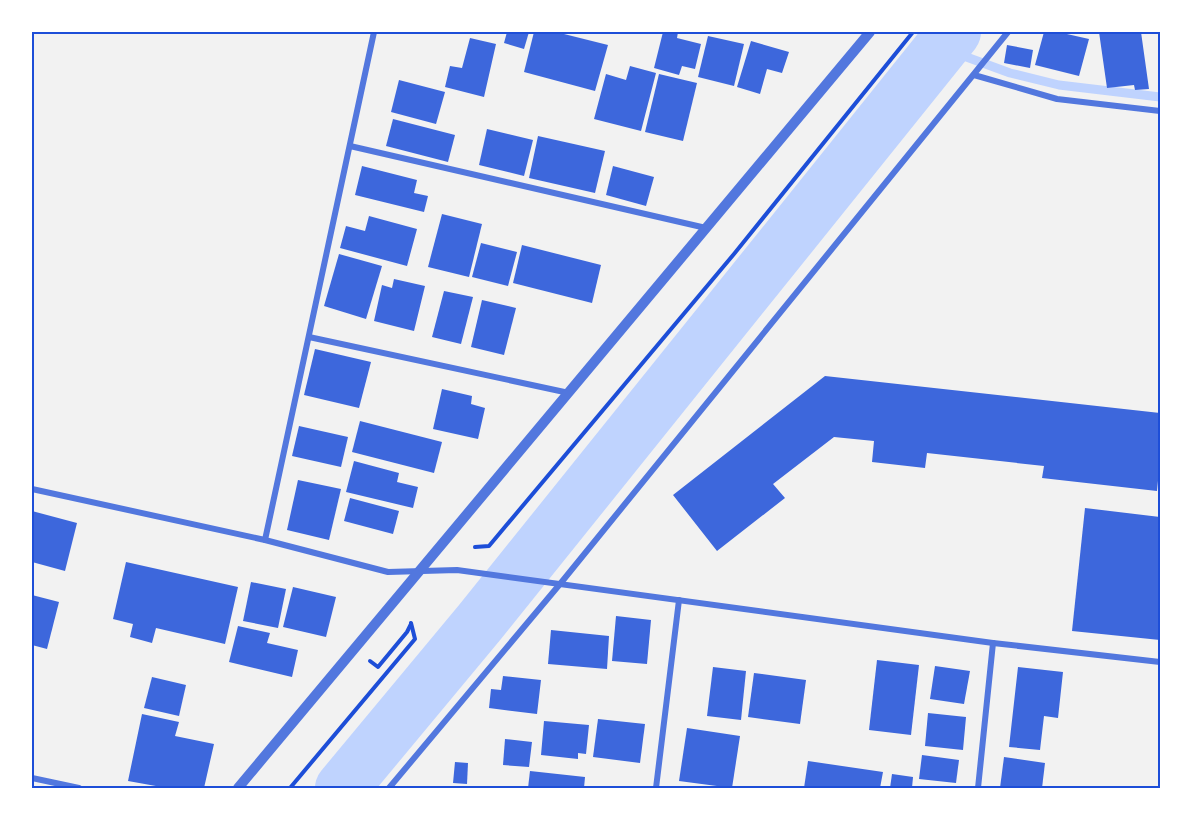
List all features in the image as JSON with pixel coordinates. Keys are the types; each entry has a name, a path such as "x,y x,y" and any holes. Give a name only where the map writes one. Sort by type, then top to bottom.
{"street":[{"path":"265,540 374,32"},
{"path":"238,789 870,32"},
{"path":"389,789 560,584 1008,32"},
{"path":"976,73 1057,99 1161,111"},
{"path":"350,147 706,228"},
{"path":"309,337 569,393"},
{"path":"32,489 265,540 388,572 423,570 472,572 993,643 1161,662"},
{"path":"656,789 679,600"},
{"path":"978,789 993,643"},
{"path":"32,778 79,789"}],"path":[{"path":"475,547 489,546 734,254 913,32"},
{"path":"290,789 415,639 411,623 407,632 381,664"}],"building":[{"path":"507,32 529,32 524,49 504,43"},
{"path":"534,32 556,32 608,45 595,91 524,72"},
{"path":"663,32 678,32 677,38 701,44 695,69 682,66 679,75 654,68"},
{"path":"1044,32 1058,32 1089,39 1079,76 1035,65"},
{"path":"1099,32 1141,32 1149,89 1135,90 1134,85 1107,88"},
{"path":"708,36 744,44 734,86 698,77"},
{"path":"470,38 496,44 484,97 445,87 450,66 462,68"},
{"path":"751,41 789,52 782,73 767,69 760,94 737,87"},
{"path":"1007,45 1033,50 1030,68 1004,63"},
{"path":"630,66 656,73 641,131 594,119 606,74 626,80"},
{"path":"659,74 697,83 683,141 645,132"},
{"path":"399,80 445,92 436,124 391,112"},
{"path":"393,119 455,135 448,162 386,146"},
{"path":"487,129 533,140 524,176 479,165"},
{"path":"538,136 605,151 595,193 529,178"},
{"path":"362,166 417,180 414,193 428,196 424,212 355,195"},
{"path":"613,166 654,177 646,206 606,195"},
{"path":"442,214 482,224 469,277 428,267"},
{"path":"369,216 417,229 407,266 340,248 346,226 365,231"},
{"path":"481,243 517,252 508,286 472,277"},
{"path":"522,245 601,265 592,303 513,283"},
{"path":"339,254 382,266 366,319 324,306"},
{"path":"394,279 425,286 414,331 374,321 382,285 392,288"},
{"path":"444,291 473,297 461,344 432,337"},
{"path":"482,300 516,308 504,355 471,347"},
{"path":"315,349 371,362 359,408 304,395"},
{"path":"825,376 1160,413 1160,460 1157,491 1042,478 1044,466 927,453 925,468 872,462 874,441 834,437 773,484 785,498 717,551 673,495"},
{"path":"442,389 472,396 471,404 485,408 478,439 433,429"},
{"path":"360,421 442,442 434,473 352,452"},
{"path":"299,426 348,437 341,467 292,456"},
{"path":"354,461 399,473 397,482 418,487 413,508 346,492"},
{"path":"298,480 341,489 329,540 287,530"},
{"path":"350,498 399,511 393,534 344,521"},
{"path":"1085,508 1160,517 1160,640 1072,631"},
{"path":"32,511 77,523 65,571 32,562"},
{"path":"126,562 238,587 225,644 156,628 152,643 130,637 133,624 113,619"},
{"path":"251,582 286,589 278,628 243,621"},
{"path":"293,587 336,597 326,637 283,627"},
{"path":"32,595 59,602 47,649 32,645"},
{"path":"616,616 651,620 647,664 612,661"},
{"path":"238,626 270,633 267,643 298,650 292,677 229,662"},
{"path":"551,630 609,636 607,669 548,664"},
{"path":"877,660 919,665 911,735 869,730"},
{"path":"935,666 970,671 964,704 930,699"},
{"path":"713,667 746,671 741,720 707,716"},
{"path":"1018,667 1063,672 1058,718 1044,716 1040,750 1009,747"},
{"path":"754,673 806,680 800,724 748,717"},
{"path":"503,676 541,680 537,714 489,708 491,689 501,690"},
{"path":"152,677 186,685 179,716 144,708"},
{"path":"928,713 966,717 963,750 925,746"},
{"path":"142,714 179,722 175,736 214,744 204,788 167,788 128,781"},
{"path":"598,719 645,724 640,763 593,757"},
{"path":"544,721 589,725 586,754 578,753 578,759 541,755"},
{"path":"687,728 740,736 732,788 679,781"},
{"path":"505,739 532,742 529,767 503,765"},
{"path":"922,755 959,760 956,783 919,779"},
{"path":"1004,757 1045,763 1042,788 1000,788"},
{"path":"808,761 883,772 880,788 804,788"},
{"path":"455,762 468,763 467,784 453,783"},
{"path":"530,771 585,777 584,788 528,788"},
{"path":"892,774 913,777 912,788 890,788"}],"waterway":[{"path":"342,788 480,622 954,32"},
{"path":"942,48 1010,73 1059,85 1160,97"}]}
